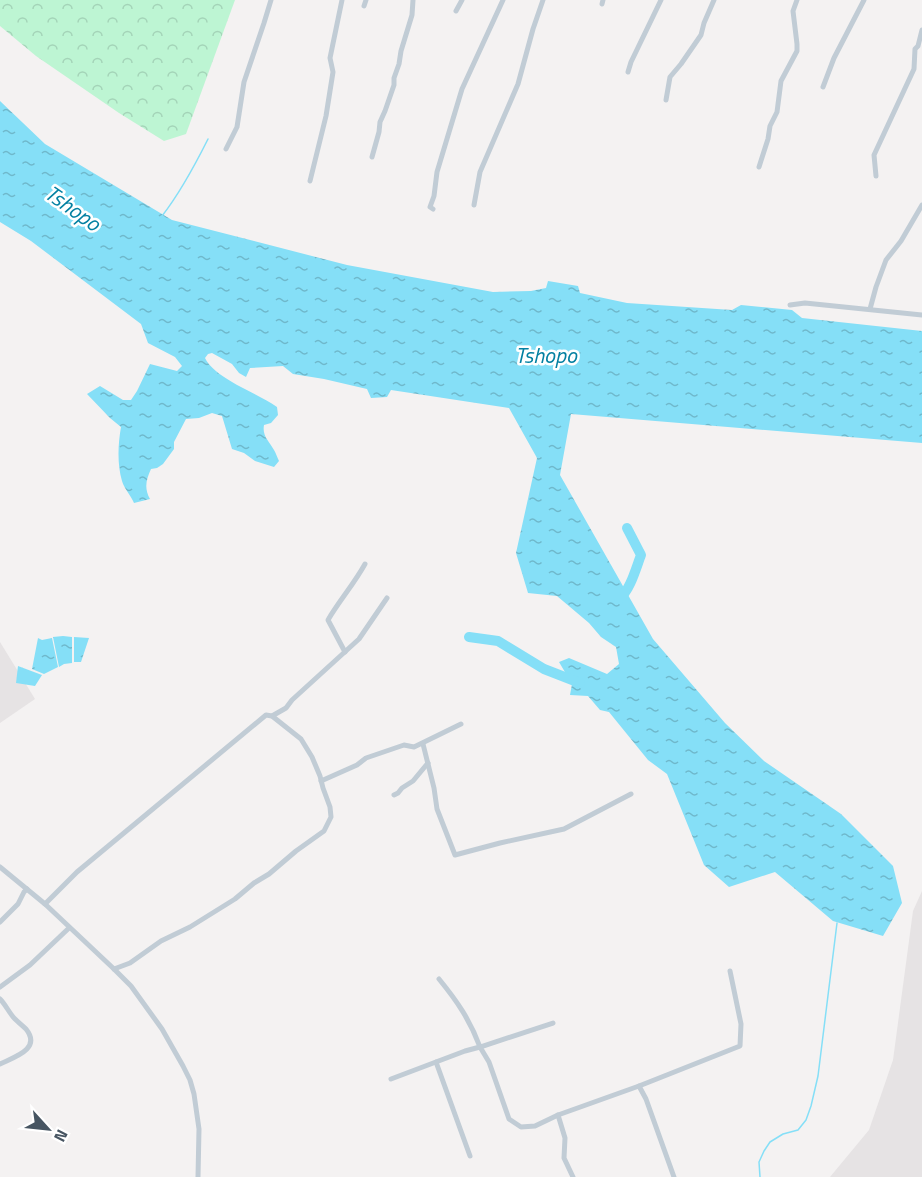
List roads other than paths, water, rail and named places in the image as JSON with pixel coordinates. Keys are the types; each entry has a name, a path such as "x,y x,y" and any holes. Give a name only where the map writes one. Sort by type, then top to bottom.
{"street":[{"path":"226,149 237,127 244,82 271,0"},
{"path":"310,181 326,116 333,72 330,58 342,0"},
{"path":"372,158 380,122 394,85 403,40 412,15 413,0"},
{"path":"456,11 462,0"},
{"path":"433,209 430,207 437,172 460,94 503,0"},
{"path":"474,205 480,172 518,84 532,29 543,0"},
{"path":"628,72 661,0"},
{"path":"666,100 670,77 701,35 714,0"},
{"path":"759,168 770,126 777,112 781,81 797,51 793,11 797,0"},
{"path":"823,87 834,58 864,0"},
{"path":"876,176 874,155 914,69 915,50 922,30"},
{"path":"870,309 886,260 901,241 922,205"},
{"path":"790,305 805,303 922,315"},
{"path":"345,652 327,620 365,564"},
{"path":"45,904 77,872 266,716 272,716 286,708 359,639 387,598"},
{"path":"114,969 130,963 161,940 190,927 235,899 324,831 331,817 330,807 315,763 301,739 272,716"},
{"path":"321,781 357,765 366,758 404,745 414,747 423,744 461,724"},
{"path":"423,744 435,788 437,809 455,855 564,829 631,794"},
{"path":"394,795 413,781 428,763"},
{"path":"0,867 45,904 131,986 162,1029 190,1080 199,1129 198,1177"},
{"path":"0,922 18,904 27,889"},
{"path":"0,987 30,965 69,928"},
{"path":"438,979 460,1005 473,1029 489,1062 509,1119 521,1127 535,1126 558,1115 740,1046 741,1024 730,971"},
{"path":"0,999 25,1028 31,1041 27,1049 0,1064"},
{"path":"391,1079 465,1051 553,1023"},
{"path":"436,1062 470,1156"},
{"path":"639,1086 646,1099 674,1177"},
{"path":"558,1115 565,1138 564,1158 573,1177"}],"water":[{"name":"Tshopo","path":"0,101 45,144 172,220 347,265 493,292 531,291 546,288 548,281 578,286 580,293 627,303 732,310 741,305 792,310 802,318 922,331 922,443 571,414 560,475 653,639 725,723 764,761 841,814 893,866 902,903 883,936 833,921 775,872 729,887 704,865 667,774 648,760 609,712 600,710 588,696 570,695 572,684 559,662 569,658 607,674 619,664 616,647 601,637 589,623 557,596 528,593 516,553 537,458 509,408 391,390 387,397 371,398 367,389 293,374 283,366 250,368 246,377 239,373 232,364 212,353 208,354 205,358 218,373 277,407 278,415 271,423 264,425 264,429 279,461 274,467 255,461 244,453 232,449 222,416 212,413 199,418 186,419 174,442 174,449 163,464 151,469 146,484 150,499 134,503 120,474 118,454 121,427 87,394 100,386 123,400 131,400 150,364 177,371 182,366 175,357 148,343 141,324 31,241 0,222"},
{"path":"53,637 72,637 72,663 59,667"},
{"path":"74,637 89,638 81,662 74,662"},
{"path":"38,638 42,640 52,638 58,667 44,674 32,669"},
{"path":"18,666 42,675 35,686 16,683"}],"waterway":[{"path":"162,216 187,179 208,139"},
{"path":"619,599 629,585 641,555 627,528"},
{"path":"469,637 498,641 544,669 580,683"},
{"path":"760,1177 759,1162 770,1142 783,1134 798,1130 806,1120 811,1106 818,1076 837,923"}]}
